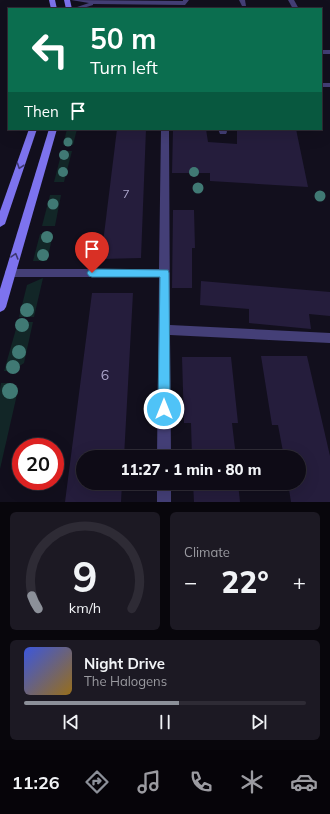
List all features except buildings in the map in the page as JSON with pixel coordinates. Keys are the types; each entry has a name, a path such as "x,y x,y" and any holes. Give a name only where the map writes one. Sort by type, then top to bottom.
{"main road":[{"path":"0,224 33,130"},
{"path":"0,307 53,130"}],"lane":[{"path":"74,0 102,3"},
{"path":"77,8 88,4 133,2 185,3 186,0"},
{"path":"325,52 330,58"},
{"path":"164,450 165,130"},
{"path":"10,273 165,273"},
{"path":"164,330 330,338"},
{"path":"164,490 164,502"}],"green space":[{"path":"67,130 77,130 73,145 63,145"},
{"path":"62,151 72,151 64,182 54,182"},
{"path":"50,195 61,195 55,226 42,226"},
{"path":"40,234 53,234 47,261 33,261"},
{"path":"43,278 34,317 19,317 27,285"},
{"path":"18,322 33,322 24,363 12,371 4,371"},
{"path":"1,383 9,383 18,390 0,469 0,389"}],"route":[{"path":"92,273 165,273 164,409"}]}
